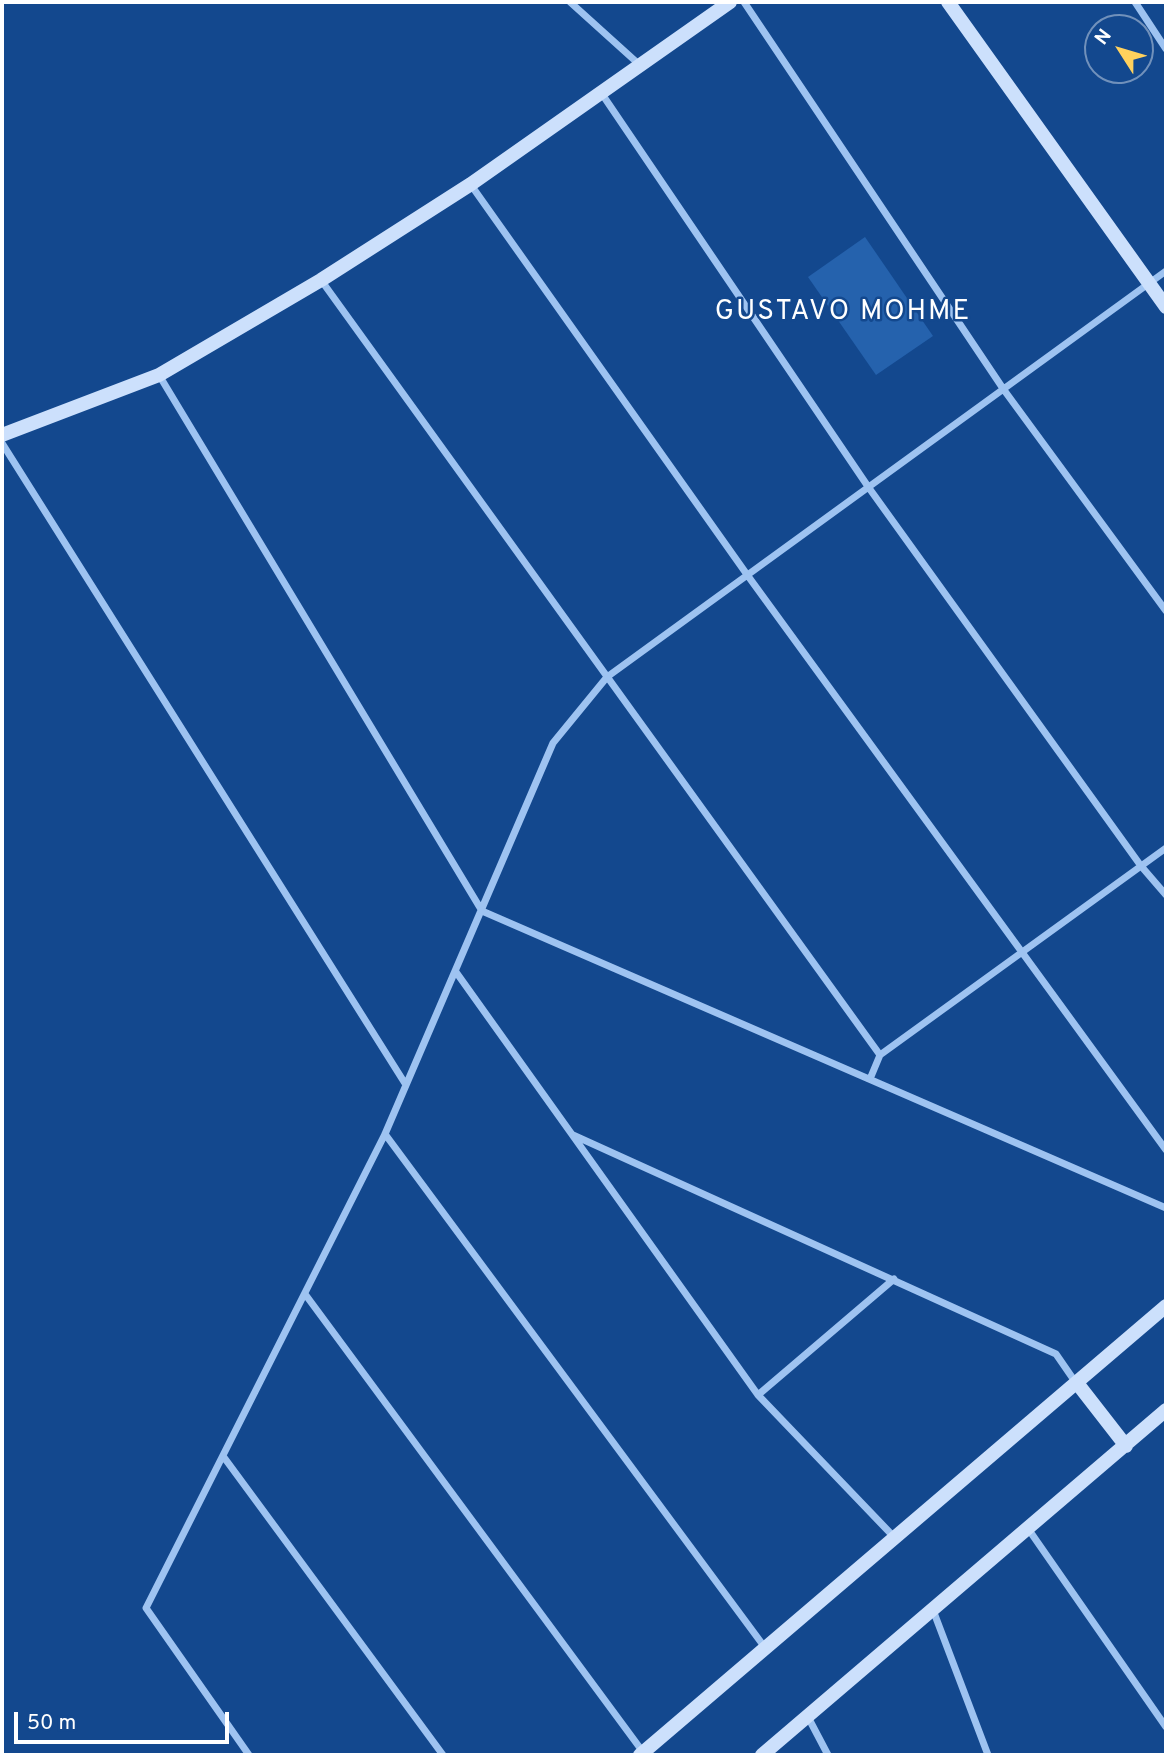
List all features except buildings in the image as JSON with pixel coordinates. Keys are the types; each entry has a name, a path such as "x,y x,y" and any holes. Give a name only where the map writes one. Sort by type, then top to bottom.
{"street":[{"path":"570,2 642,66"},
{"path":"2,435 159,375 321,280 471,184 730,2"},
{"path":"744,2 1004,390 1166,611"},
{"path":"948,2 1166,307"},
{"path":"1136,2 1166,49"},
{"path":"602,94 869,488 1141,866 1166,895"},
{"path":"471,184 748,576 1166,1150"},
{"path":"249,1755 146,1608 385,1134 554,743 607,677 1166,271"},
{"path":"321,280 880,1055"},
{"path":"159,375 482,911 1166,1208"},
{"path":"2,443 406,1085"},
{"path":"870,1079 880,1055 1166,848"},
{"path":"456,972 758,1395 896,1539"},
{"path":"385,1134 766,1650"},
{"path":"572,1135 1056,1354 1126,1446"},
{"path":"758,1395 894,1279"},
{"path":"305,1294 642,1754 1166,1306"},
{"path":"762,1755 1029,1530 1166,1410"},
{"path":"223,1456 443,1755"},
{"path":"1029,1530 1166,1727"},
{"path":"932,1609 988,1755"},
{"path":"807,1716 828,1755"}],"shaded area":[{"path":"865,237 933,336 876,375 808,277"}],"district":[{"name":"GUSTAVO MOHME","path":"843,313"}]}
